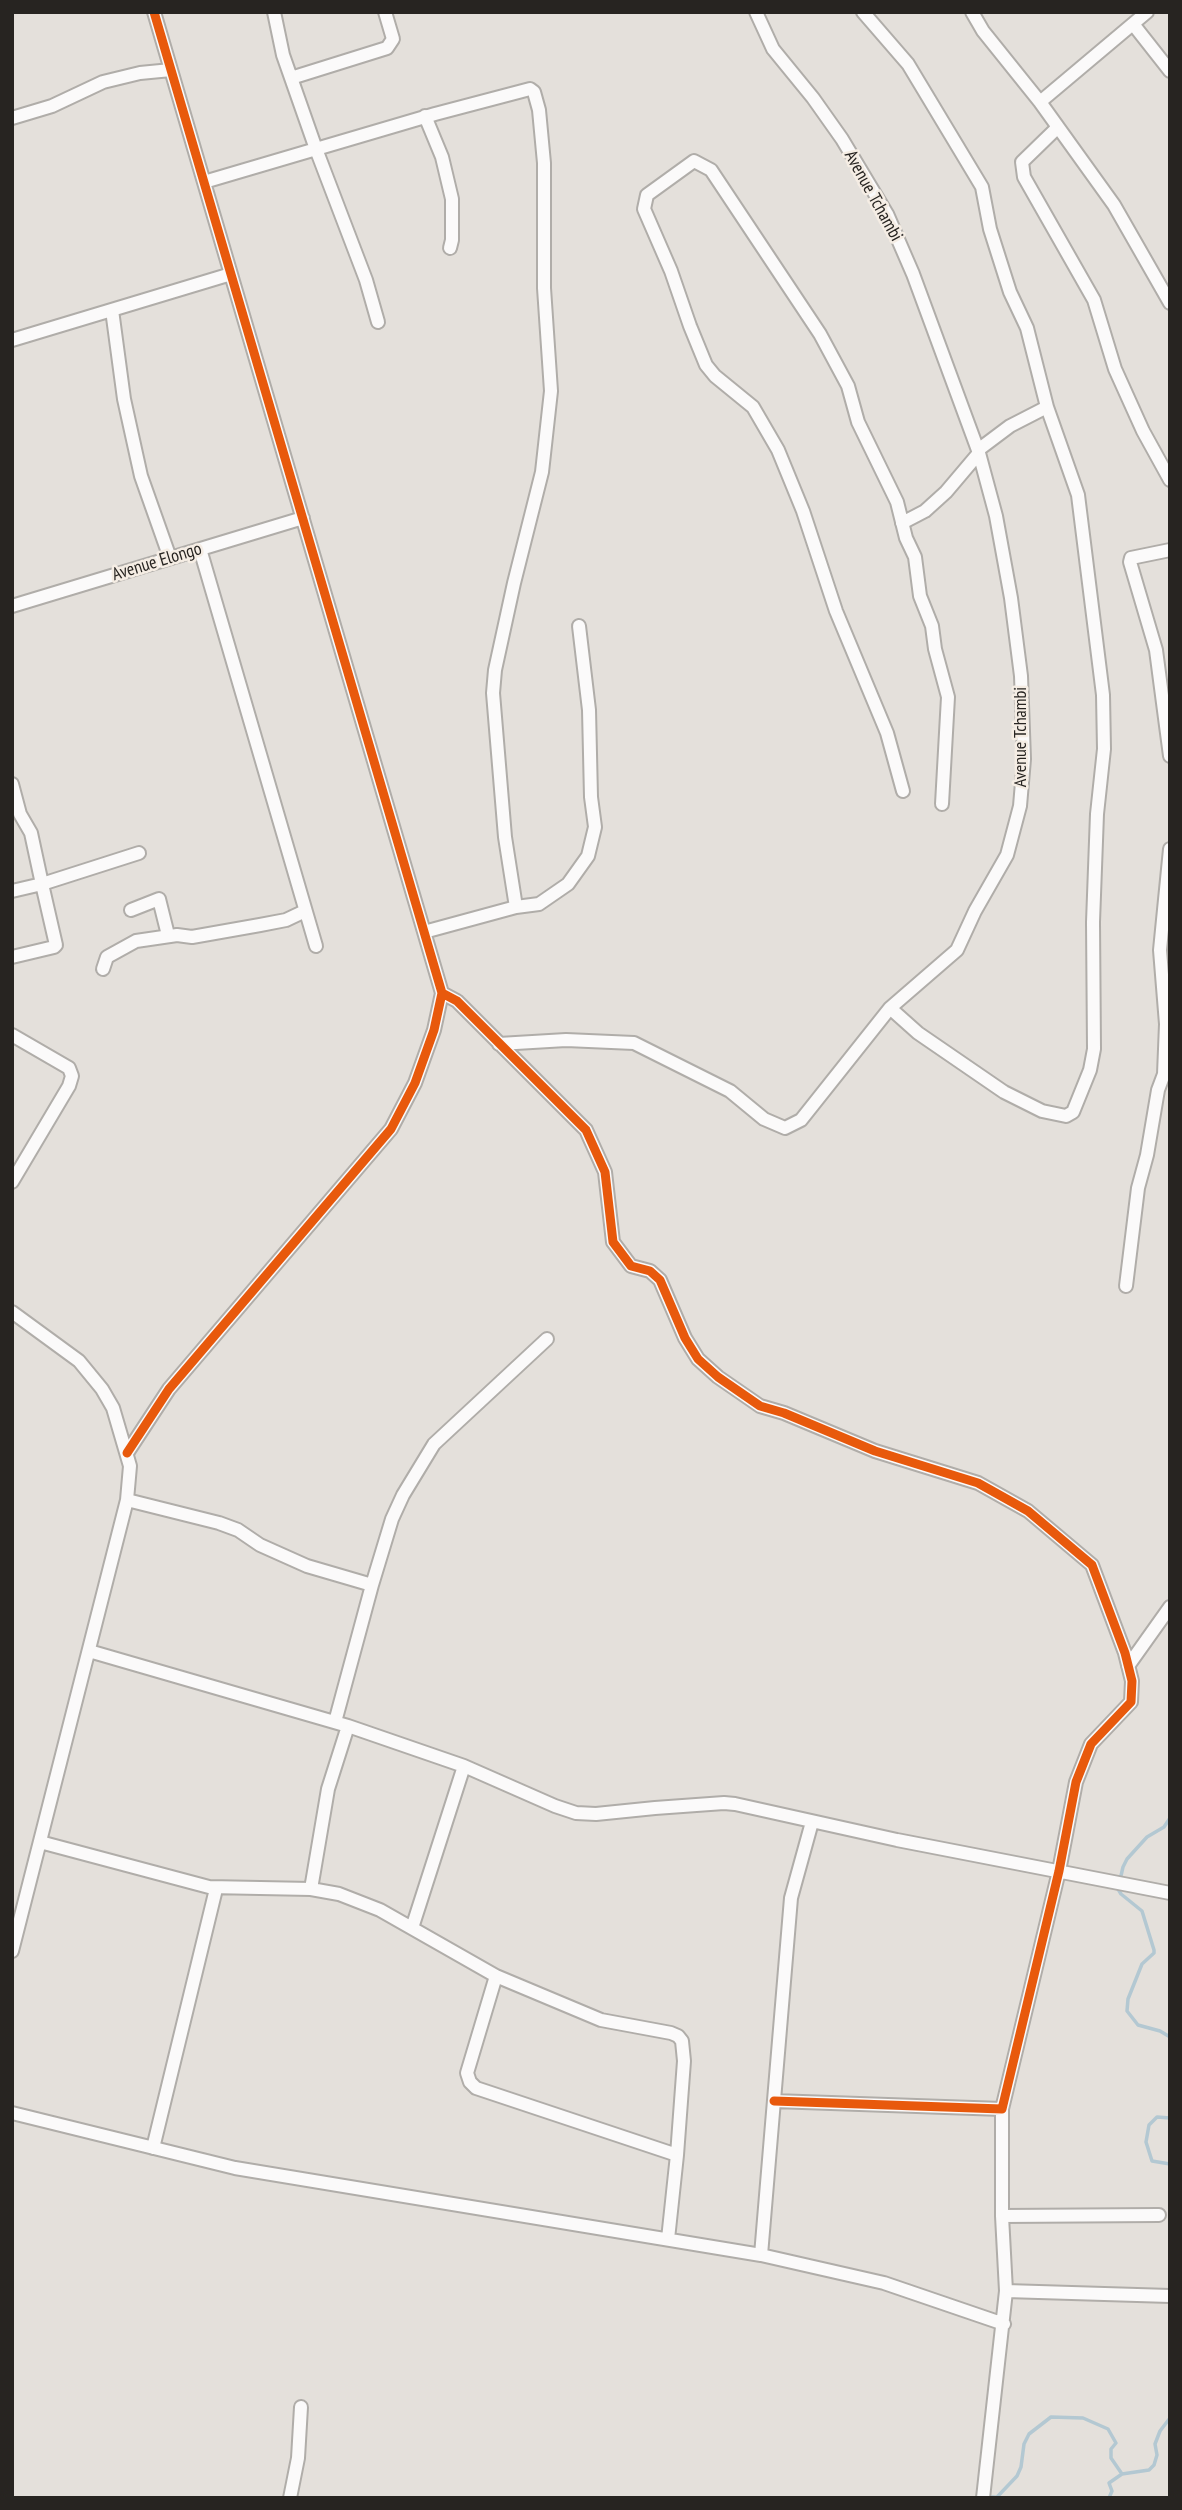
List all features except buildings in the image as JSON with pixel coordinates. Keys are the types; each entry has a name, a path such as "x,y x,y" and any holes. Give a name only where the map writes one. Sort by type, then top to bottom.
{"street":[{"path":"127,1453 169,1389 391,1129 415,1083 442,993 154,12"},
{"path":"274,12 283,55 366,280 378,322"},
{"path":"292,78 387,48 393,39 385,12"},
{"name":"Avenue Tchambi","path":"499,1044 566,1040 634,1043 730,1091 764,1119 785,1128 800,1120 890,1008 957,950 975,911 1007,855 1020,806 1024,759 1021,676 1011,598 996,516 978,452 913,274 887,214 842,139 813,98 773,50 756,12"},
{"path":"863,12 908,64 980,181 990,229 1010,292 1027,328 1047,407 1078,495 1103,695 1104,749 1097,814 1093,922 1094,1049 1090,1070 1073,1112 1066,1116 1042,1111 1004,1093 918,1033 890,1008"},
{"path":"972,12 983,31 1040,102 1114,205 1170,303"},
{"path":"1040,102 1147,12"},
{"path":"1133,23 1170,71"},
{"path":"12,118 52,106 103,82 140,73 171,70"},
{"path":"204,181 425,116 530,89 534,92 540,110 544,163 544,288 551,391 541,471 514,583 492,693 505,837 516,907"},
{"path":"425,116 442,157 452,199 450,248"},
{"path":"1057,128 1022,162 1024,177 1094,300 1115,369 1143,431 1170,480"},
{"path":"903,791 887,733 836,611 803,511 778,450 753,407 715,376 706,365 671,271 643,209 647,195 694,161 711,170 833,355 848,386 861,428 897,502 915,557 920,596 932,626 935,649 948,697 942,804"},
{"path":"12,340 231,274"},
{"path":"112,310 124,399 141,476 170,558"},
{"path":"902,523 925,512 946,492 978,452 1010,426 1047,407"},
{"name":"Avenue Elongo","path":"12,606 303,518"},
{"path":"200,549 316,946"},
{"path":"1170,551 1131,558 1130,562 1156,650 1170,756"},
{"path":"424,932 516,907 539,904 568,884 588,856 595,827 591,797 589,709 579,625"},
{"path":"12,784 20,814 30,832 55,946 12,957"},
{"path":"1126,1286 1138,1188 1147,1155 1158,1090 1164,1074 1166,1024 1160,950 1170,849"},
{"path":"12,891 139,853"},
{"path":"131,910 159,900 168,935"},
{"path":"103,969 107,957 136,941 168,935 192,937 260,926 286,920 305,911"},
{"path":"442,993 457,1001 589,1134 605,1172 613,1242 631,1266 650,1271 660,1280 685,1338 698,1359 718,1377 760,1406 784,1413 875,1451 978,1483 1028,1511 1092,1565 1128,1666 1132,1681 1131,1702 1091,1744 1076,1782 1059,1871 1002,2109 1002,2216 1006,2291 983,2498"},
{"path":"12,1035 69,1068 72,1076 69,1086 16,1167 12,1182"},
{"path":"12,1312 79,1361 102,1389 113,1408 130,1466 127,1500 12,1951"},
{"path":"311,1889 341,1724 372,1585 392,1518 434,1444 547,1339"},
{"path":"127,1500 219,1523 307,1566 372,1585"},
{"path":"1128,1666 1170,1607"},
{"path":"89,1651 341,1724 464,1766 576,1813 596,1814 724,1803 1170,1893"},
{"path":"412,1928 464,1766"},
{"path":"761,2255 791,1898 812,1822"},
{"path":"40,1842 209,1886 311,1889 339,1894 420,1930 496,1976 601,2020 678,2036 682,2041 684,2061 668,2239"},
{"path":"153,2148 216,1889"},
{"path":"496,1976 467,2073 476,2088 677,2155"},
{"path":"774,2101 1002,2109"},
{"path":"12,2113 235,2168 761,2255 884,2283 1003,2324"},
{"path":"1002,2216 1159,2215"},
{"path":"1006,2291 1170,2296"},
{"path":"290,2498 298,2458 301,2407"}],"waterway":[{"path":"1170,1818 1164,1827 1147,1837 1127,1859 1118,1889 1142,1911 1154,1950 1142,1964 1128,1999 1127,2011 1138,2025 1160,2031 1170,2037"},
{"path":"1170,2118 1157,2117 1149,2125 1146,2142 1152,2161 1170,2164"},
{"path":"998,2496 1017,2476 1029,2434 1051,2417 1083,2418 1108,2429 1116,2443 1111,2449 1111,2458 1122,2474 1149,2470 1154,2465 1157,2455 1155,2444 1160,2431 1170,2418"},
{"path":"1109,2498 1112,2491 1109,2483 1122,2474"},
{"path":"992,2497 1007,2498"}],"cycle path":[{"path":"127,1453 169,1389 391,1129 415,1083 434,1030 442,993 154,12"},
{"path":"442,993 457,1001 586,1130 605,1172 613,1242 631,1266 650,1271 660,1280 685,1338 698,1359 718,1377 760,1406 784,1413 875,1451 978,1483 1028,1511 1092,1565 1125,1653 1132,1681 1131,1702 1091,1744 1076,1782 1059,1871 1002,2109 774,2101"}]}
